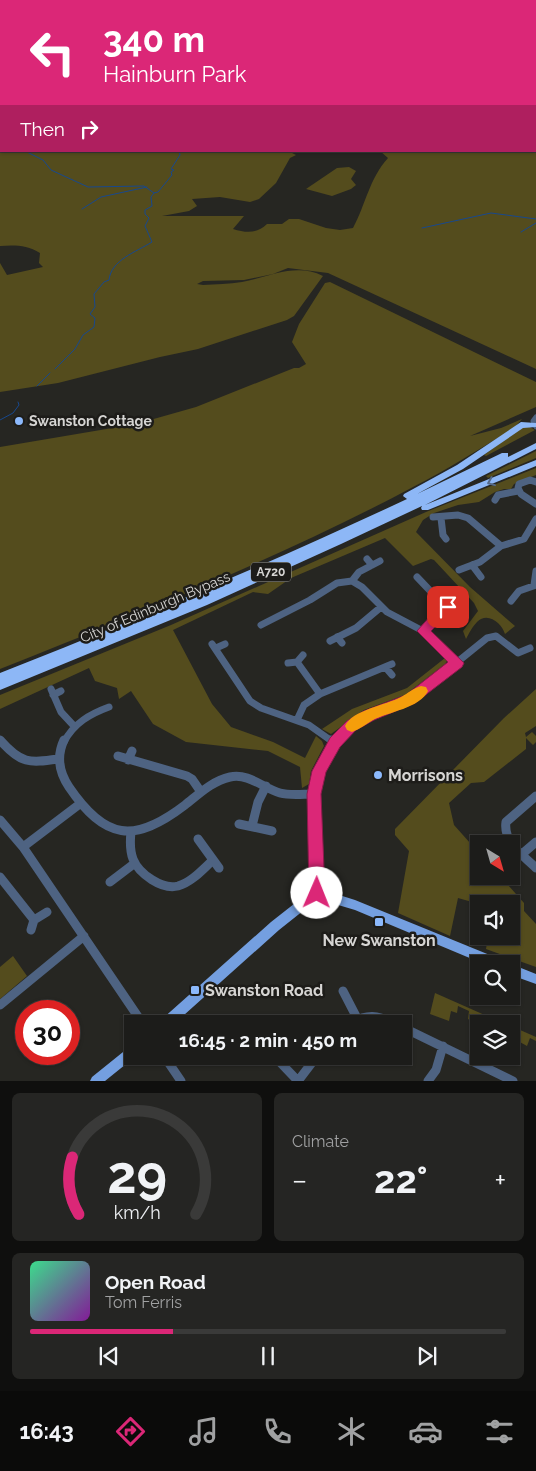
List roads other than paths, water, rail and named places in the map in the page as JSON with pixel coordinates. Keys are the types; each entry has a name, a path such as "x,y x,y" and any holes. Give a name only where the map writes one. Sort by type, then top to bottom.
{"highway":[{"path":"320,547 460,467 521,425 535,422"},
{"name":"City of Edinburgh Bypass","path":"0,678 320,547 536,440"},
{"name":"City of Edinburgh Bypass","path":"0,686 448,491 536,446"},
{"path":"320,547 536,463"}],"main road":[{"path":"176,1015 275,926 317,893 363,908 476,955"},
{"path":"520,973 536,979"},
{"path":"96,1081 124,1058"}],"street":[{"path":"518,491 518,486 521,482 530,480 536,482"},
{"path":"496,500 498,495 518,491 536,504"},
{"path":"433,517 441,518 458,512 472,520 501,546"},
{"path":"441,518 446,539"},
{"path":"459,570 483,561 501,546 524,539 536,519"},
{"path":"367,559 372,566"},
{"path":"352,581 359,572 380,561"},
{"path":"472,566 482,577"},
{"path":"511,601 519,591 535,585 536,572"},
{"path":"261,625 266,617 310,600 337,583 352,581 362,587 381,607 396,618 423,631 457,663"},
{"path":"419,581 445,607 423,631"},
{"path":"336,641 356,628 381,607"},
{"path":"317,893 314,794 319,771 335,743 352,726 369,715 411,699 485,640 496,636 517,657 530,648"},
{"path":"225,644 214,646 250,701 261,708 309,724 335,743"},
{"path":"288,663 297,662 303,656"},
{"path":"297,662 320,694"},
{"path":"297,720 304,706 320,694 389,666 392,675"},
{"path":"55,692 61,712 74,726"},
{"path":"109,707 94,709 74,726 60,747 58,759 63,778 90,814 102,825 115,830 131,832 147,829 162,823 216,781 232,776 252,779 279,793 314,794"},
{"path":"0,740 15,758 22,761 58,759"},
{"path":"128,760 132,751"},
{"path":"118,756 187,776 202,792"},
{"path":"252,826 258,802 266,786"},
{"path":"536,796 506,822 504,827 508,839 536,868"},
{"path":"23,847 81,803"},
{"path":"0,821 23,847 137,1015"},
{"path":"239,824 272,832"},
{"path":"131,832 132,854 135,864 163,885 171,888 180,886 216,864 198,839"},
{"path":"522,854 536,842"},
{"path":"110,882 135,864"},
{"path":"0,876 34,920"},
{"path":"34,920 47,912"},
{"path":"31,930 34,920"},
{"path":"0,1005 84,936"},
{"path":"343,991 351,1015"},
{"path":"412,1032 513,1081"},
{"path":"428,1081 436,1070 443,1046"},
{"path":"170,1065 181,1081"},
{"path":"283,1065 298,1081 310,1065"}],"waterway":[{"path":"27,152 43,160 51,170 88,187 146,187"},
{"path":"154,193 158,192 172,175 171,172 174,170 171,169 180,155 179,152"},
{"path":"82,209 101,197 146,187"},
{"path":"146,187 154,193"},
{"path":"55,369 75,349 83,335 94,327 95,318 90,314 95,307 94,294 104,282 109,280 114,267 125,257 152,242 145,226 149,218 145,214 145,210 152,206 151,197 154,193"},
{"path":"422,228 491,213 536,219"},
{"path":"521,232 536,223"},
{"path":"37,386 50,373"},
{"path":"0,420 13,413 19,405 18,402"}],"place":[{"name":"Swanston Cottage","path":"19,421"},
{"name":"Morrisons","path":"378,775"},
{"name":"New Swanston","path":"379,922"},
{"name":"Swanston Road","path":"195,990"}]}
